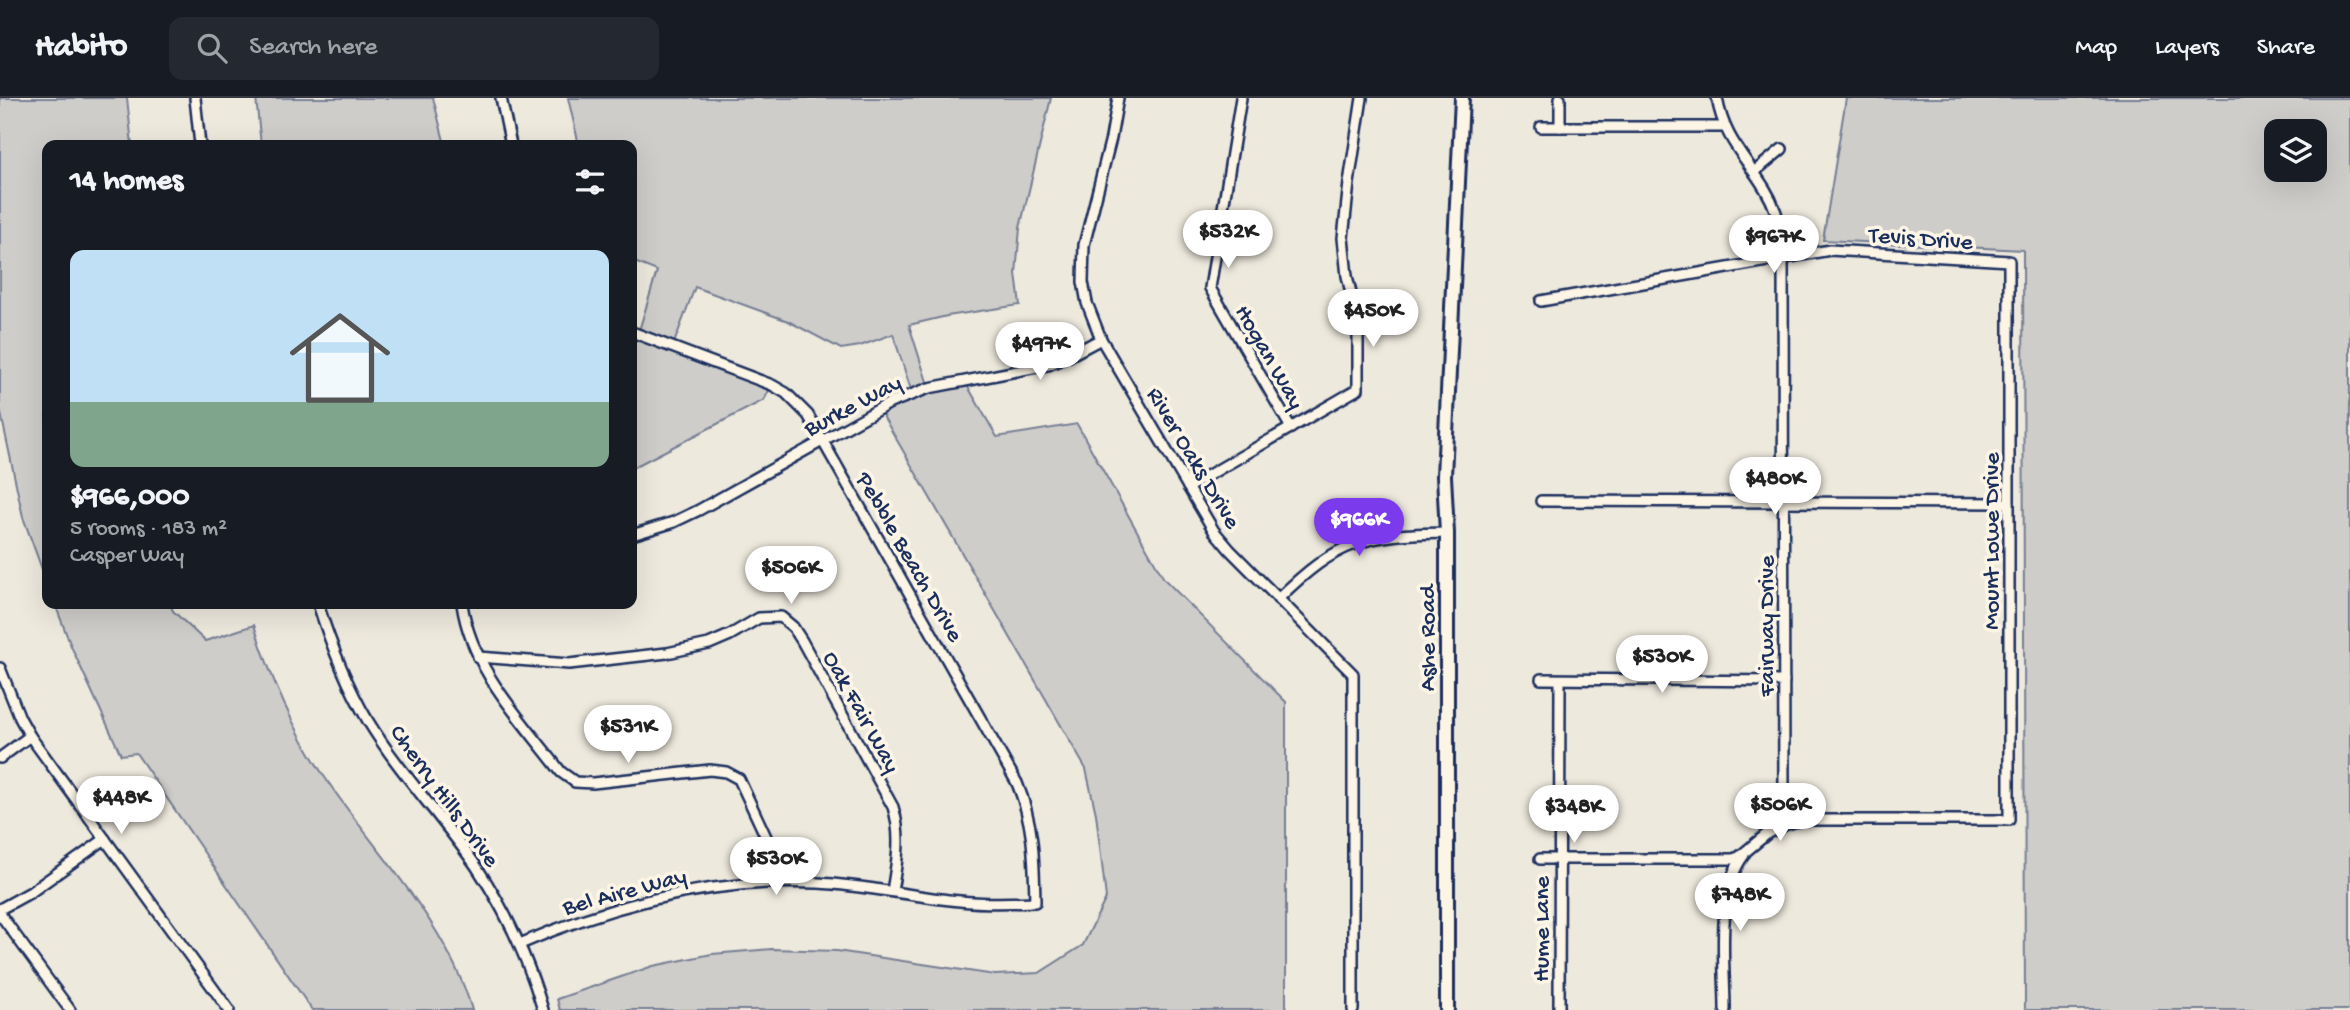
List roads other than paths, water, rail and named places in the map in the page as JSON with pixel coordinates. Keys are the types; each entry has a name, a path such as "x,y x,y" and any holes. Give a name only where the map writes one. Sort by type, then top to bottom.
{"street":[{"path":"195,98 199,140"},
{"path":"500,98 510,140"},
{"name":"River Oaks Drive","path":"1118,98 1111,138 1084,245 1087,303 1101,339 1214,531 1353,674 1353,1010"},
{"name":"Hogan Way","path":"1241,98 1210,288 1291,428"},
{"path":"1188,488 1359,388 1358,323 1347,276 1343,237 1362,98"},
{"name":"Ashe Road","path":"1447,1010 1447,533 1444,476 1462,98"},
{"path":"1560,98 1560,127"},
{"name":"Fairway Drive","path":"1717,98 1725,127 1775,208 1783,241 1784,812 1783,819 1773,830"},
{"path":"1541,127 1725,127"},
{"path":"1754,172 1782,149"},
{"name":"Tevis Drive","path":"1541,301 1830,250 2009,261"},
{"name":"Mount Lowe Drive","path":"1773,830 1787,824 1815,819 2009,820 2009,261"},
{"name":"Pebble Beach Drive","path":"637,334 673,345 772,385 799,404 1017,783 1028,813 1034,844 1035,902"},
{"name":"Burke Way","path":"637,533 674,522 699,510 822,440 913,393 964,380 1048,365 1101,339"},
{"path":"1541,500 2009,503"},
{"path":"1278,599 1319,562 1355,543 1395,534 1447,533"},
{"name":"Cherry Hills Drive","path":"320,609 339,664 369,721 492,891 520,944 543,1010"},
{"path":"463,609 469,636 493,683 561,772 575,782 593,783 710,770 726,772 739,779 766,837 770,853 771,882"},
{"name":"Oak Fair Way","path":"478,657 569,664 667,653 709,644 759,618 781,617 793,627 802,641 893,807 897,819 899,848 892,891"},
{"path":"0,668 30,736 229,1010"},
{"path":"1541,679 1784,681"},
{"name":"Hume Lane","path":"1559,1010 1560,680"},
{"path":"0,758 30,736"},
{"path":"1541,859 1733,859 1773,830"},
{"path":"70,1010 0,911 105,839"},
{"path":"1725,1010 1725,904 1732,875 1746,851"},
{"name":"Bel Aire Way","path":"520,944 591,915 643,900 685,891 771,882 817,883 968,902 1035,902"}]}
